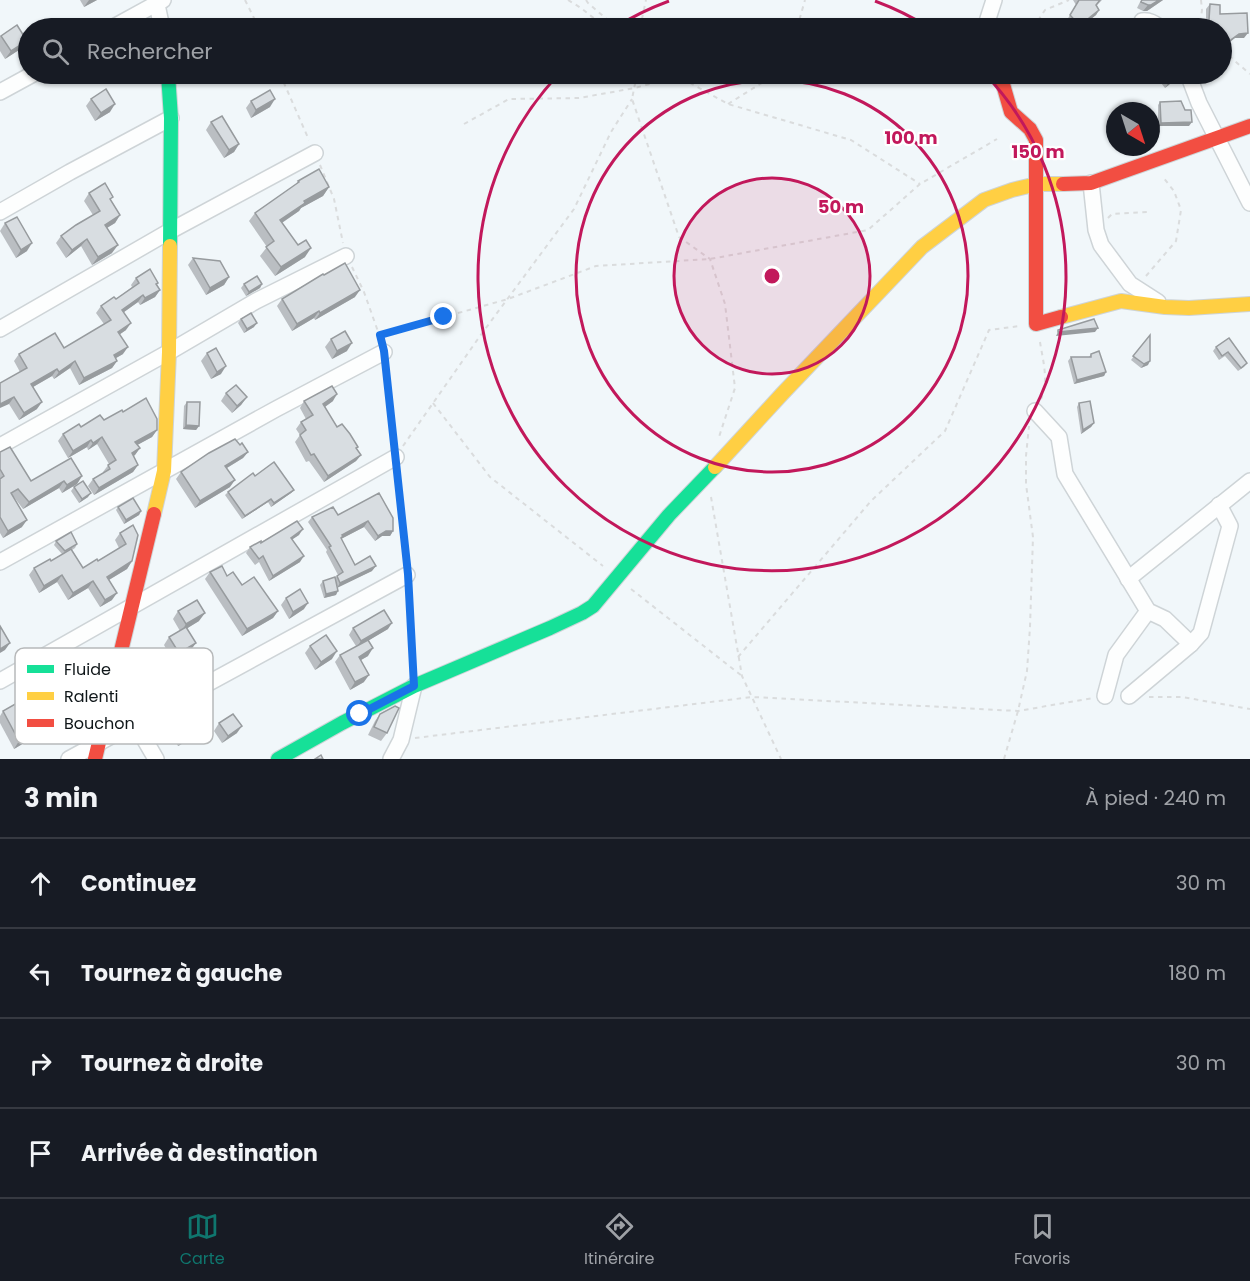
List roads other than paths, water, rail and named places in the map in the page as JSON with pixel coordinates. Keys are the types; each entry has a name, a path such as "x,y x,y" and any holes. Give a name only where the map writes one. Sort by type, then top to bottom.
{"street":[{"path":"988,18 994,0"},
{"path":"129,18 159,1 161,18"},
{"path":"0,92 18,82"},
{"path":"122,648 164,471 169,352 171,118 169,84"},
{"path":"1003,84 1011,112 1030,129 1036,140 1036,324 1121,301 1189,308 1250,304"},
{"path":"1192,84 1199,103 1250,203"},
{"path":"0,212 70,171 171,118"},
{"path":"278,759 414,686 582,613 593,606 692,490 922,247 984,200 1037,184 1091,183 1250,126"},
{"path":"0,329 170,231 315,153"},
{"path":"1091,183 1095,230 1101,245 1135,289 1166,307"},
{"path":"0,446 256,301 346,256"},
{"path":"0,562 276,408 384,351"},
{"path":"1035,411 1059,437 1065,474 1148,611 1165,619 1191,644"},
{"path":"59,648 396,457"},
{"path":"1128,579 1250,481"},
{"path":"1129,696 1191,644 1202,630 1230,526 1220,505"},
{"path":"213,680 408,574"},
{"path":"1105,696 1116,655 1148,611"},
{"path":"0,681 15,673"},
{"path":"391,759 401,740 414,686"},
{"path":"69,759 96,744"},
{"path":"95,759 99,744"},
{"path":"147,744 156,759"}]}
